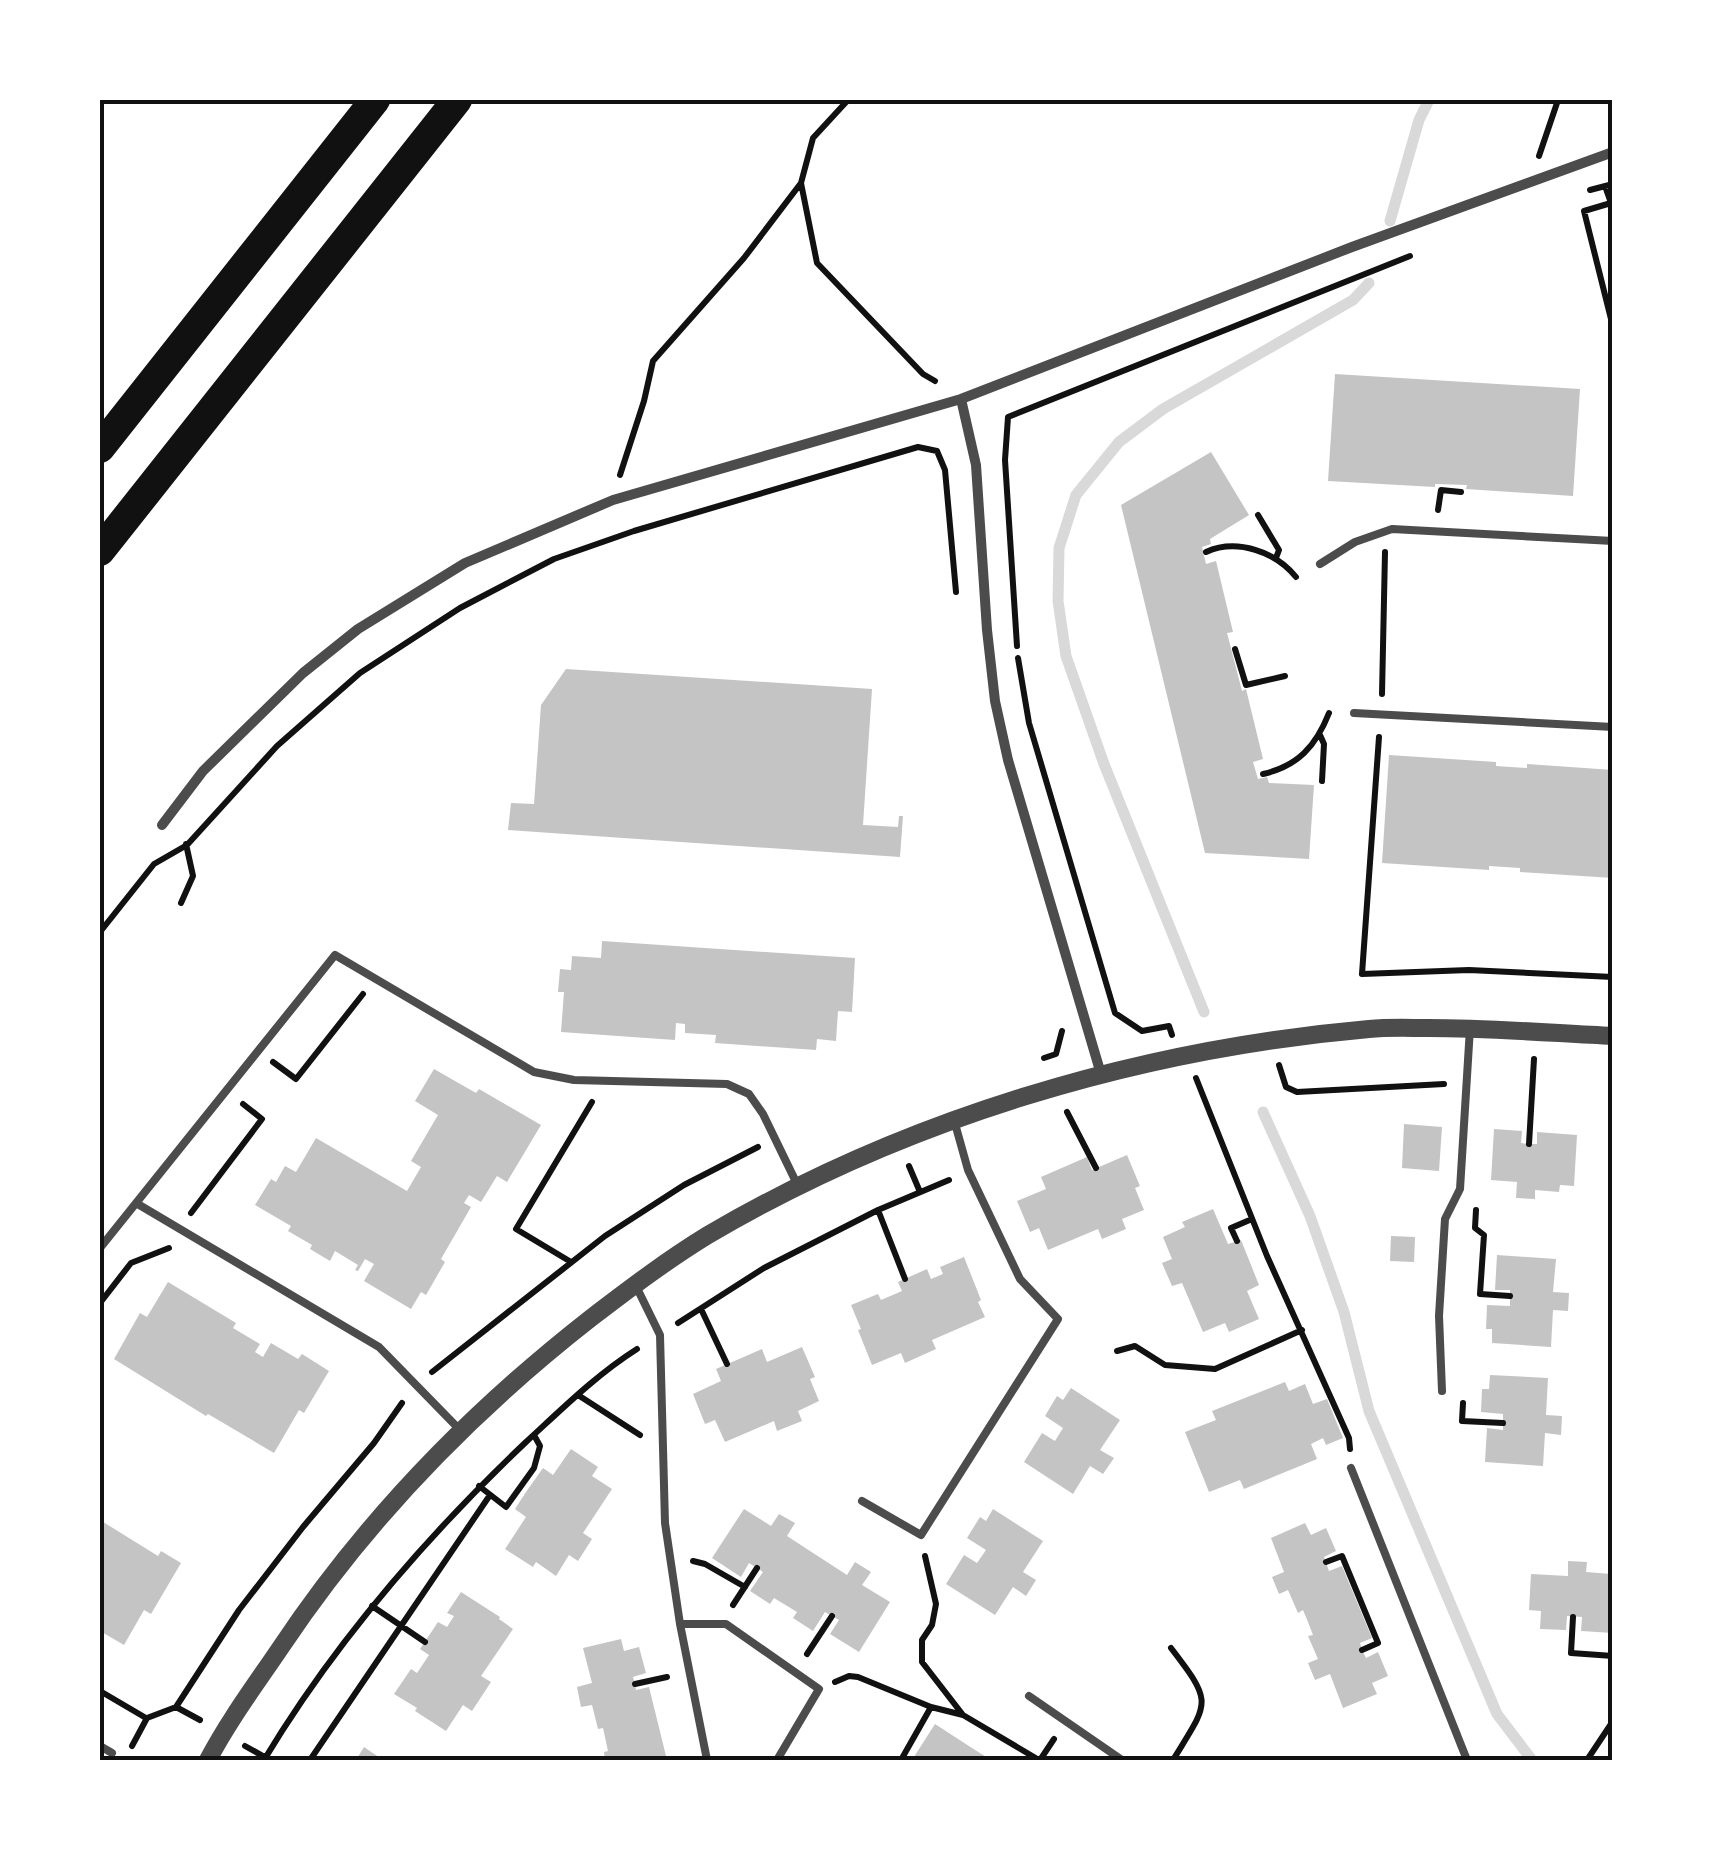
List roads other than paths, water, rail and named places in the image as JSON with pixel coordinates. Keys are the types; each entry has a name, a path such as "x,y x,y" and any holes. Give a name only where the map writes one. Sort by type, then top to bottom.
{"highway":[{"path":"100,448 375,100"},
{"path":"100,552 457,100"}],"street":[{"path":"162,825 203,771 303,673 358,629 464,564 612,500 960,399 1613,152"},
{"path":"960,399 976,465 995,700 1008,760 1101,1074"},
{"path":"208,1760 313,1598 376,1520 461,1431 549,1351 635,1284 708,1236 799,1188 899,1140 954,1120 1101,1074 1253,1043 1373,1028 1470,1028 1613,1036"}],"lane":[{"path":"1320,564 1355,542 1392,529 1613,541"},
{"path":"1354,713 1613,727"},
{"path":"100,1248 336,955 534,1072 574,1080 727,1084 748,1094 763,1114 799,1188"},
{"path":"1442,1392 1439,1316 1445,1219 1460,1189 1470,1028"},
{"path":"862,1501 921,1535 1058,1320 1020,1280 968,1170 954,1120"},
{"path":"136,1203 379,1347 461,1431"},
{"path":"635,1284 660,1335 665,1522 707,1760"},
{"path":"1352,1468 1467,1760"},
{"path":"680,1624 726,1624 819,1689 777,1760"},
{"path":"1029,1696 1122,1760"},
{"path":"100,1746 112,1752"}],"waterway":[{"path":"1390,221 1419,120 1429,100"},
{"path":"1204,1012 1104,764 1066,656 1058,601 1059,548 1076,495 1119,442 1163,409 1353,300 1369,283"},
{"path":"1263,1112 1310,1216 1344,1312 1369,1411 1497,1714 1532,1760"}]}
